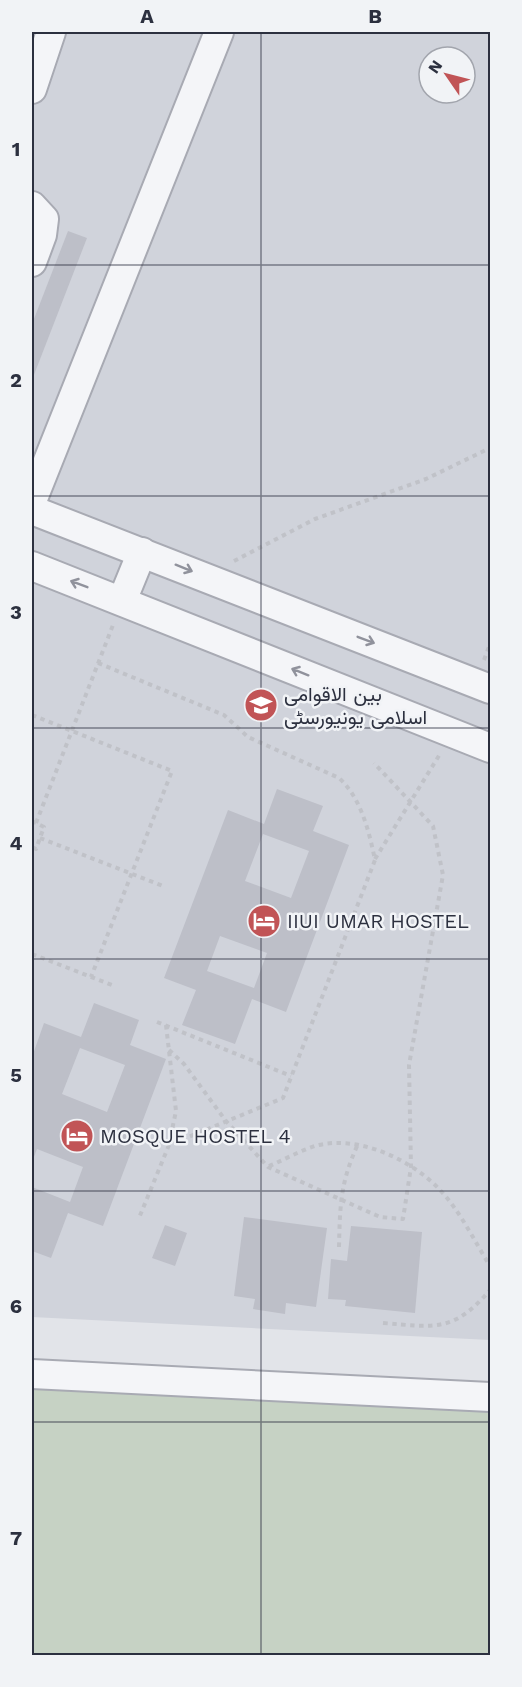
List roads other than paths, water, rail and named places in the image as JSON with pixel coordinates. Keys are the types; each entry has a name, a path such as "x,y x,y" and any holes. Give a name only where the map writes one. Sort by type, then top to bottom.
{"street":[{"path":"32,89 51,32"},
{"path":"32,501 219,32"},
{"path":"32,206 44,219 42,235 32,262"},
{"path":"32,510 490,689"},
{"path":"122,601 142,552"},
{"path":"32,566 490,748"},
{"path":"32,1374 490,1397"}],"place":[{"name":"بین الاقوامی اسلامی یونیورسٹی","path":"261,705"},
{"name":"IIUI UMAR HOSTEL","path":"264,921"},
{"name":"MOSQUE HOSTEL 4","path":"77,1136"}]}
